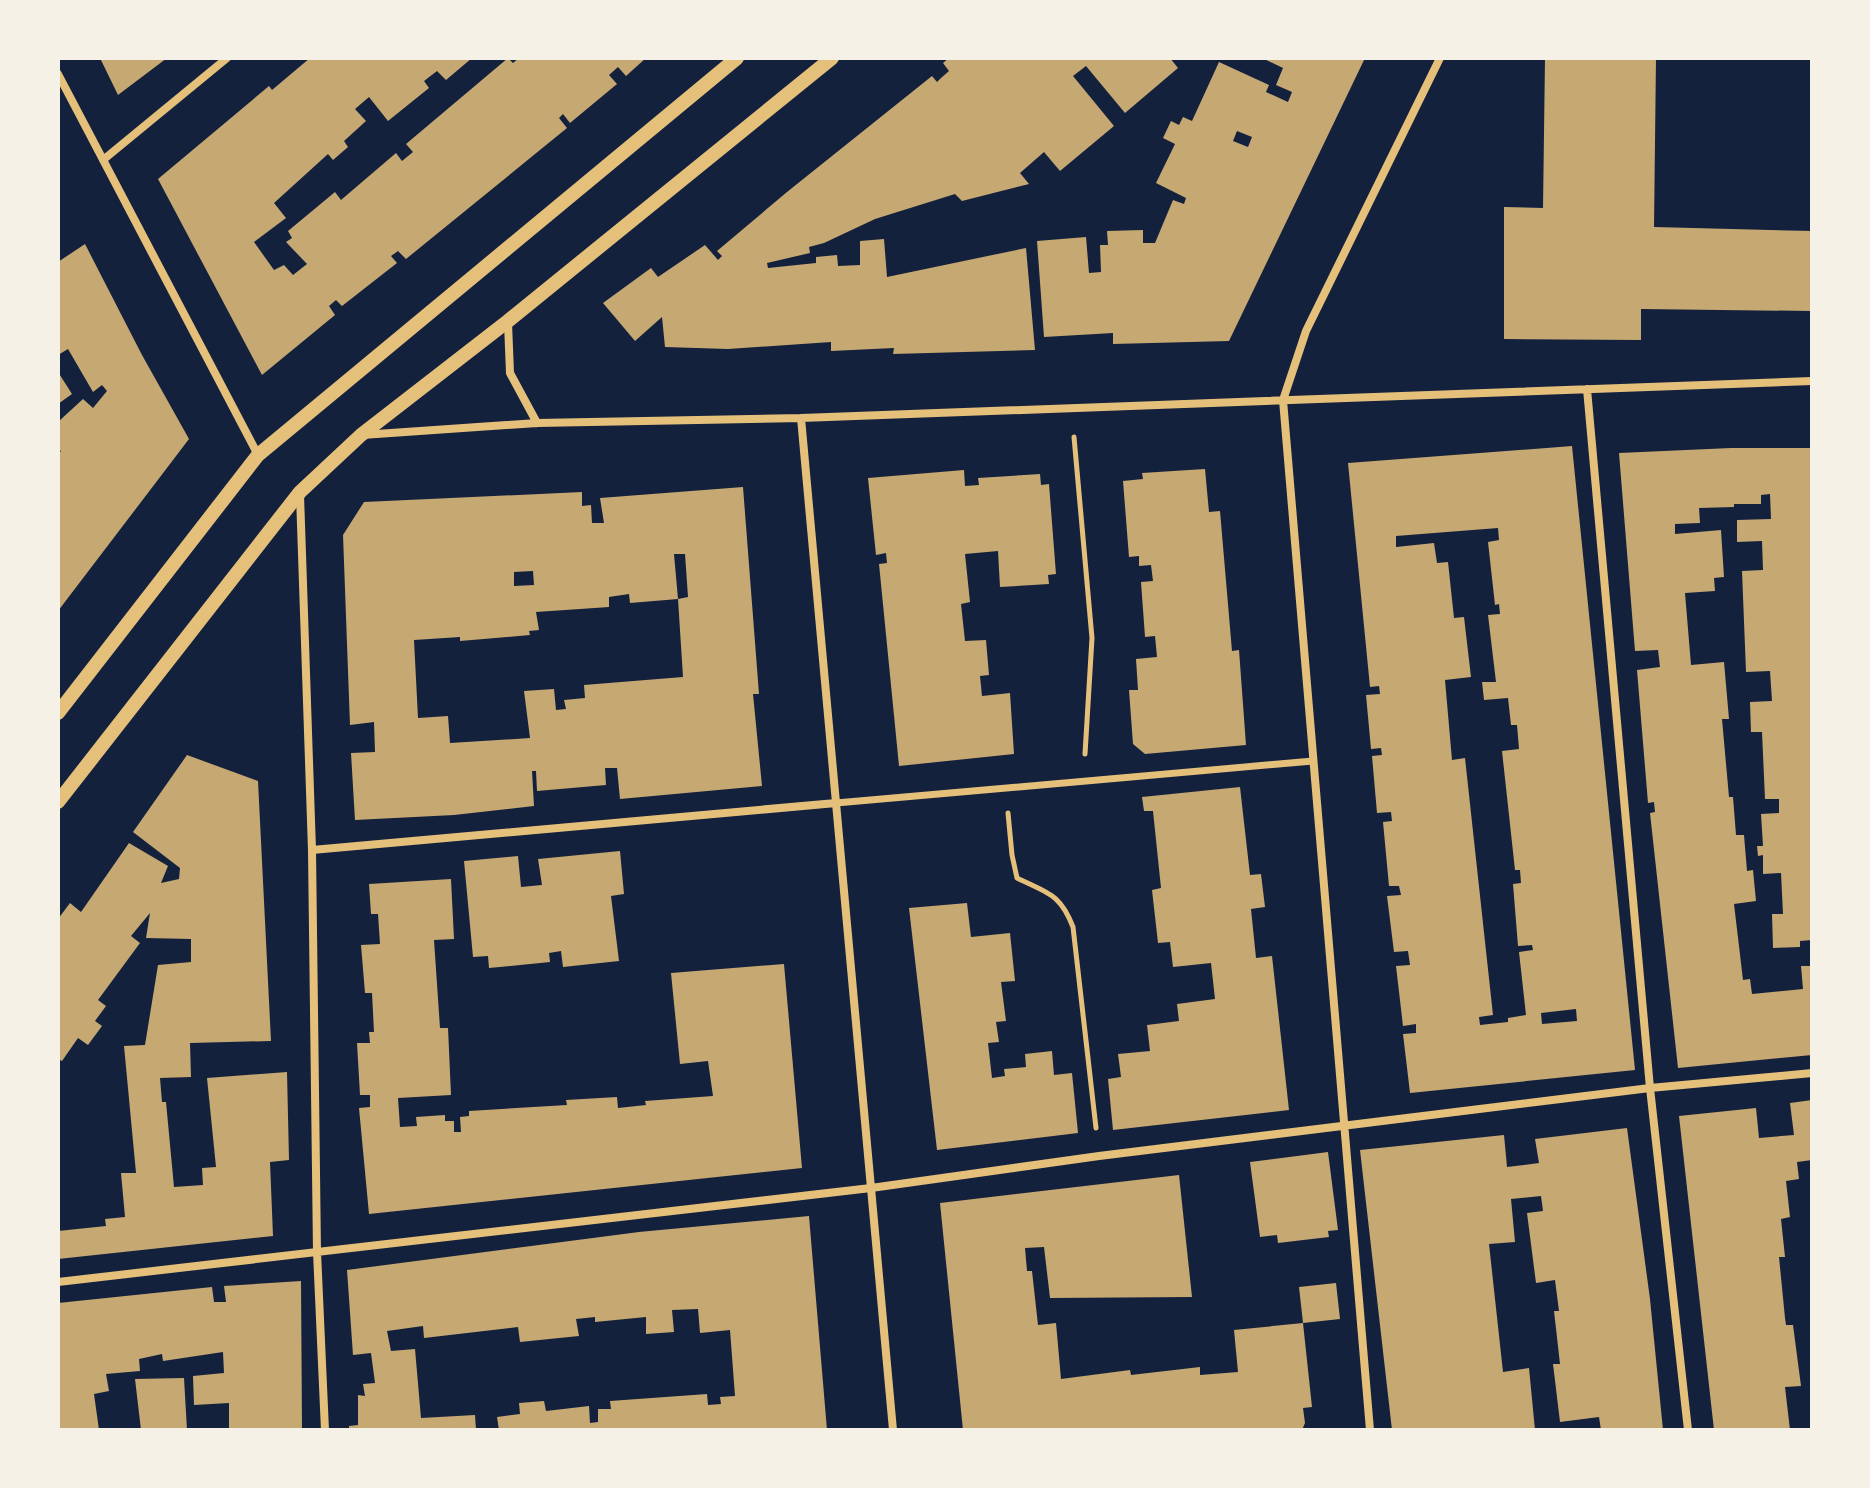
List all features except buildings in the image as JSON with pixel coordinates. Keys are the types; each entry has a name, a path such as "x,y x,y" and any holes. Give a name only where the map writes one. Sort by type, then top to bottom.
{"street":[{"path":"103,160 227,58"},
{"path":"58,713 258,455 737,58"},
{"path":"58,802 300,492 361,435 508,321 832,58"},
{"path":"1370,1430 1283,400 1306,331 1440,58"},
{"path":"58,74 258,455"},
{"path":"508,321 510,373 537,423"},
{"path":"361,435 537,423 801,418 1812,381"},
{"path":"1587,389 1650,1088 1688,1430"},
{"path":"801,418 893,1430"},
{"path":"300,492 312,850 317,1252 325,1430"},
{"path":"312,850 1313,761"},
{"path":"58,1282 871,1188 1099,1156 1650,1088 1812,1073"}],"path":[{"path":"1071,408 1092,638 1086,711 1085,782"},
{"path":"1006,788 1017,878 1053,894 1065,906 1073,927 1099,1156"}]}
